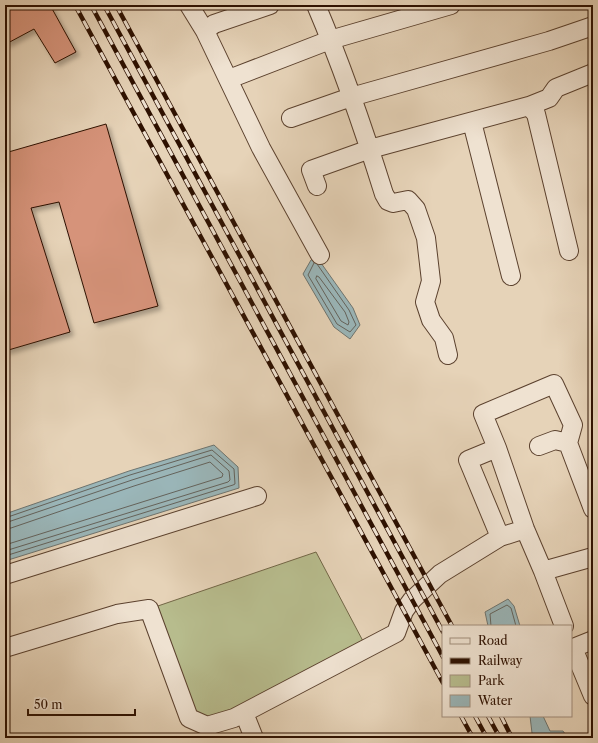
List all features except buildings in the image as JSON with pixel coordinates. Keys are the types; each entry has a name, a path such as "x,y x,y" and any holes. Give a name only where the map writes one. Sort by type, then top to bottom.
{"street":[{"path":"188,5 205,31 261,148 320,255"},
{"path":"205,31 214,24 270,5"},
{"path":"316,5 370,149 384,194 388,201 393,203 408,200 416,209 426,238 431,281 426,302 431,320 444,338 448,355"},
{"path":"229,79 330,40 451,5"},
{"path":"291,118 351,97 549,41 593,26"},
{"path":"317,186 311,170 370,149 529,106 549,98 556,88 593,73"},
{"path":"529,106 536,114 569,251"},
{"path":"472,122 511,276"},
{"path":"564,625 525,529 497,448 483,414 554,384 573,425 568,443 593,509"},
{"path":"538,446 555,440 568,443"},
{"path":"497,448 468,460 500,537"},
{"path":"5,575 257,496"},
{"path":"5,648 117,614 149,609 189,718 207,726 234,718 396,633 404,611 412,600 440,574 500,537 525,529"},
{"path":"543,571 593,557"},
{"path":"593,640 572,646 593,696"},
{"path":"244,713 254,738"}],"green space":[{"path":"316,552 364,643 236,711 207,721 194,715 152,608"}],"water":[{"path":"316,256 353,308 360,325 350,339 334,327 303,274 311,260"},
{"path":"214,445 238,467 239,488 5,561 5,514 129,471"},
{"path":"508,599 514,606 520,625 488,625 485,612"},
{"path":"530,717 543,717 550,731 563,731 568,738 535,738 532,733"}],"railway":[{"path":"75,5 442,681"},
{"path":"91,5 442,655"},
{"path":"104,5 442,630"},
{"path":"116,5 451,625"},
{"path":"462,717 473,738"},
{"path":"476,717 487,738"},
{"path":"489,717 500,738"},
{"path":"502,717 512,738"}]}
